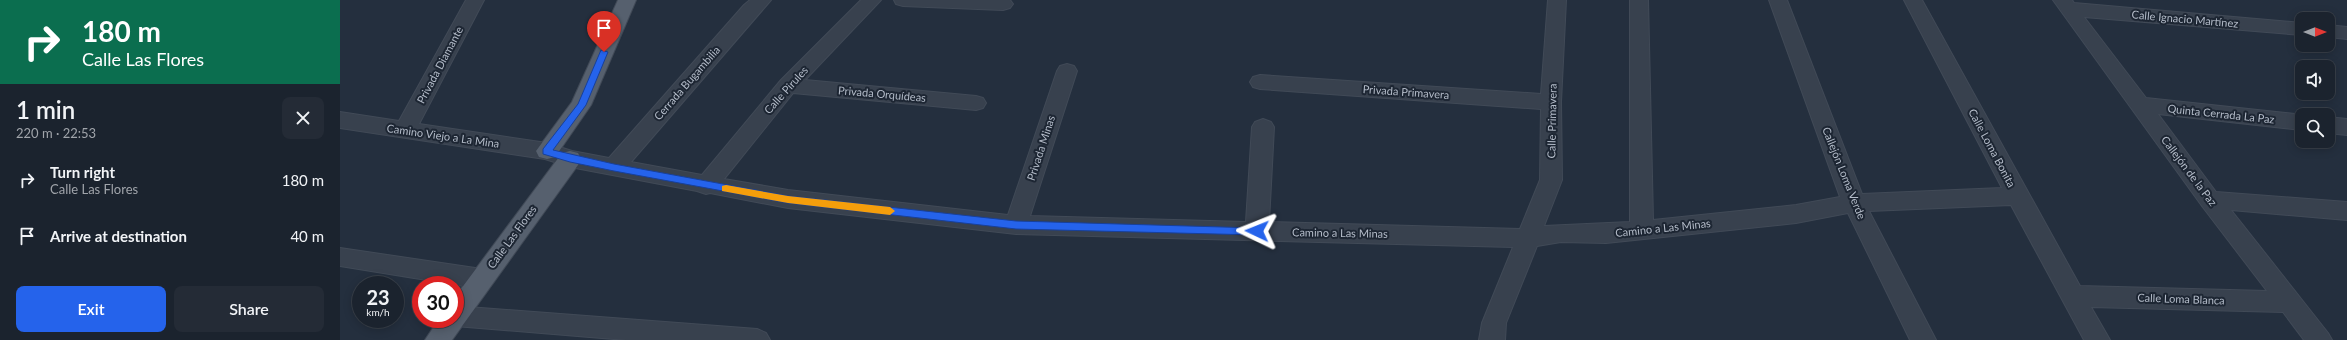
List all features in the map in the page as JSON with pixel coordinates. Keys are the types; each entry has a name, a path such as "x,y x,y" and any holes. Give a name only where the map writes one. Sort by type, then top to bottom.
{"main road":[{"path":"547,151 582,105 627,0"},
{"name":"Calle Las Flores","path":"464,304 570,159"},
{"path":"438,340 447,328"}],"street":[{"name":"Privada Diamante","path":"405,130 475,0"},
{"name":"Cerrada Bugambilia","path":"614,167 751,9 762,0"},
{"name":"Calle Pirules","path":"706,186 788,85 872,0"},
{"path":"903,0 1003,4"},
{"name":"Calle Primavera","path":"1492,340 1494,323 1526,238 1551,180 1551,102 1557,0"},
{"path":"1639,0 1642,229"},
{"name":"Callejón Loma Verde","path":"1778,0 1854,203 1923,340"},
{"name":"Calle Loma Bonita","path":"1913,0 2071,296 2097,340"},
{"name":"Calle Ignacio Martínez","path":"2065,4 2295,28"},
{"name":"Callejón de la Paz","path":"2065,4 2210,200 2319,340"},
{"path":"2335,32 2347,33"},
{"name":"Privada Minas","path":"1016,225 1067,71"},
{"name":"Privada Primavera","path":"1260,82 1551,102"},
{"name":"Privada Orquídeas","path":"788,85 976,103"},
{"name":"Quinta Cerrada La Paz","path":"2140,105 2295,121"},
{"name":"Camino Viejo a La Mina","path":"340,120 547,151"},
{"path":"2335,126 2347,127"},
{"path":"1257,231 1263,127"},
{"name":"Camino a Las Minas","path":"547,151 570,159 706,186 788,199 1016,225 1526,238 1561,233 1606,234 1642,229 1796,214 1854,203 2017,196"},
{"path":"2210,200 2347,211"},
{"path":"340,257 482,279"},
{"name":"Calle Loma Blanca","path":"2071,296 2290,302"},
{"path":"464,317 757,340"}],"slow traffic":[{"path":"726,189 788,199 890,211"}],"route":[{"path":"604,52 582,105 547,151 570,159 706,186 788,199 940,217 1016,225 1257,231"}]}
